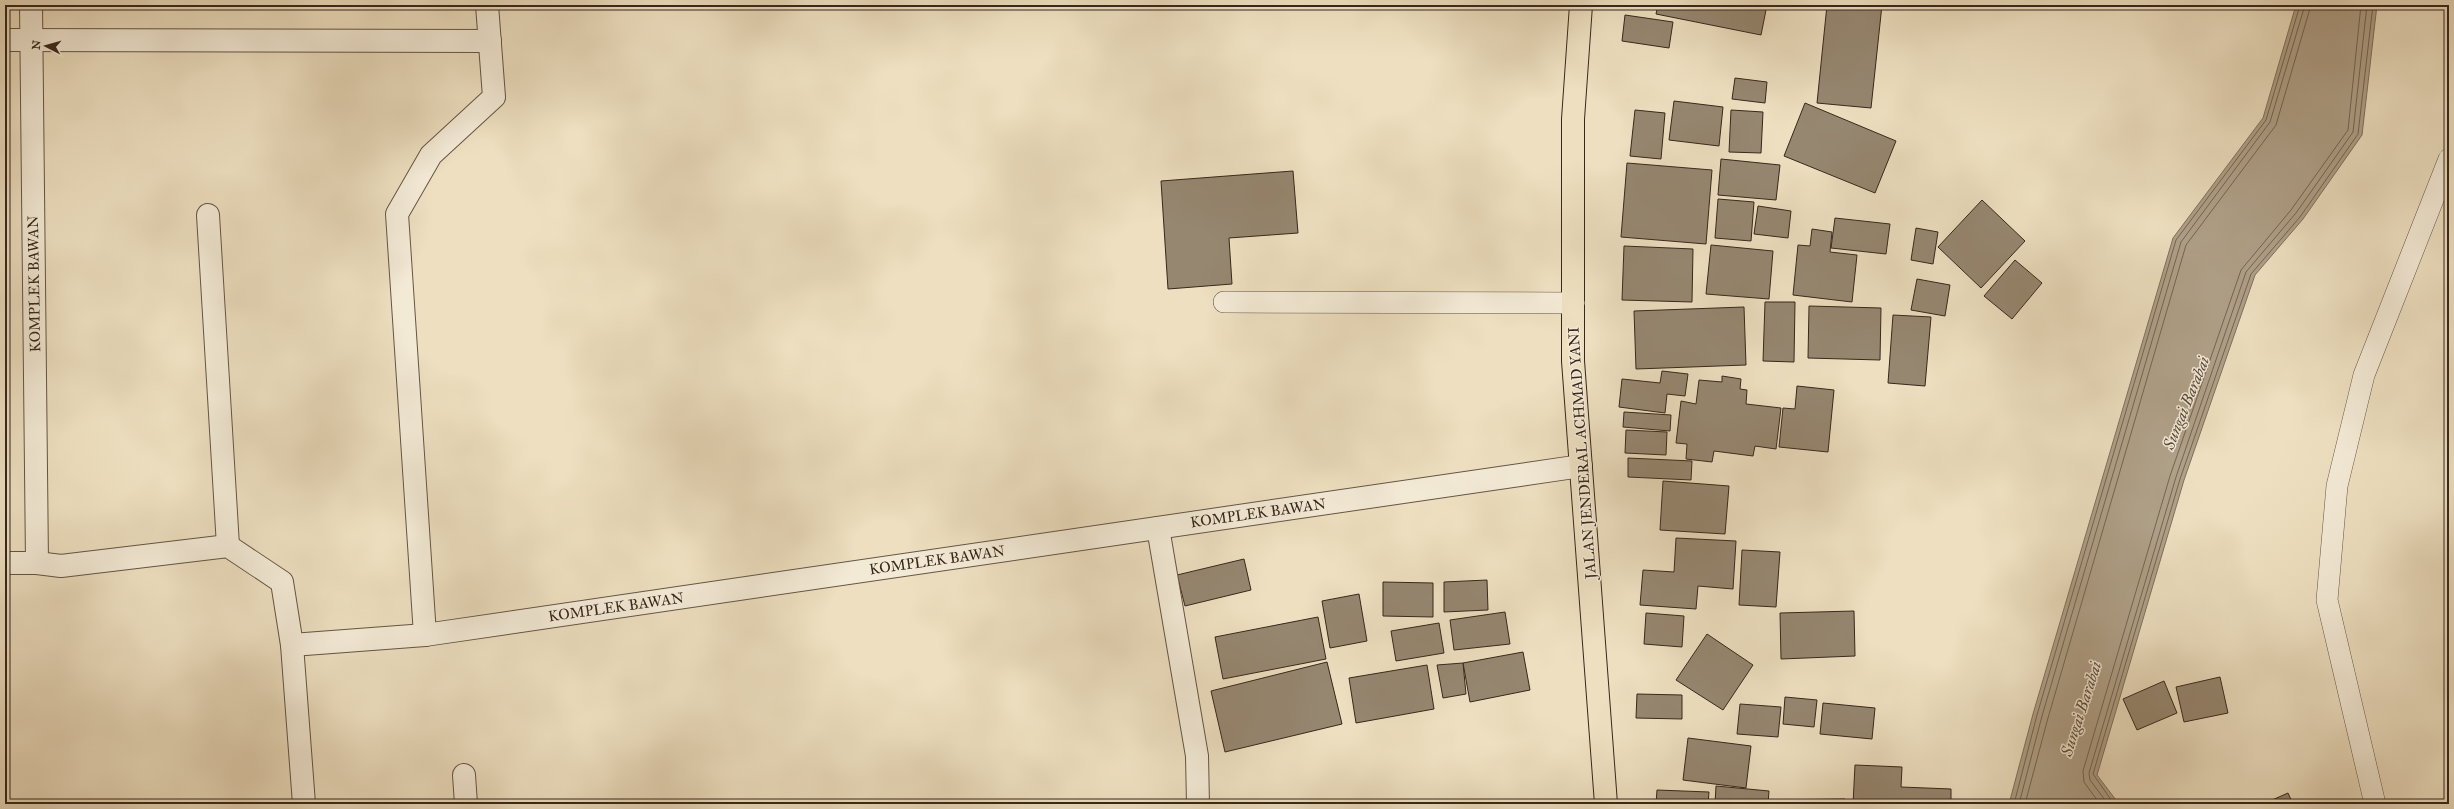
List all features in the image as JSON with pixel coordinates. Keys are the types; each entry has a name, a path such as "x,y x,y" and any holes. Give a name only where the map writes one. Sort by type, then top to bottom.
{"main road":[{"name":"JALAN JENDERAL ACHMAD YANI","path":"1581,5 1574,119 1573,361 1606,804"}],"street":[{"name":"KOMPLEK BAWAN","path":"31,5 37,563"},
{"path":"425,635 397,214 431,155 494,97 487,5"},
{"path":"5,40 490,41"},
{"path":"208,215 228,546"},
{"name":"KOMPLEK BAWAN","path":"292,645 425,635 1581,466"},
{"path":"1158,528 1197,756 1198,804"},
{"path":"5,563 37,563 61,566 228,546 282,582 292,645 304,804"},
{"path":"464,775 466,804"}],"lane":[{"path":"2375,804 2326,600 2337,486 2364,375 2449,159"},
{"path":"1224,302 1574,303"}],"water":[{"name":"Sungai Barabai","path":"2296,5 2377,5 2362,135 2303,219 2255,275 2184,480 2097,775 2119,804 2009,804 2033,714 2173,238 2263,118"}],"building":[{"path":"1658,5 1767,5 1761,35 1656,14"},
{"path":"1827,5 1882,5 1871,108 1817,103"},
{"path":"1625,15 1673,22 1669,48 1622,41"},
{"path":"1735,78 1767,82 1765,103 1732,99"},
{"path":"1674,101 1723,107 1719,146 1669,140"},
{"path":"1805,103 1896,141 1875,193 1784,156"},
{"path":"1635,110 1665,113 1661,159 1630,156"},
{"path":"1731,110 1763,112 1761,153 1729,152"},
{"path":"1721,159 1780,165 1776,200 1718,195"},
{"path":"1627,163 1712,170 1706,244 1621,237"},
{"path":"1293,171 1298,233 1229,238 1232,284 1168,289 1161,181"},
{"path":"1718,199 1754,202 1751,241 1715,238"},
{"path":"1982,200 2025,241 1981,288 1938,247"},
{"path":"1758,206 1791,211 1788,238 1754,234"},
{"path":"1835,218 1890,224 1886,254 1831,248"},
{"path":"1916,228 1938,232 1933,264 1911,260"},
{"path":"1812,229 1832,232 1830,252 1857,255 1852,302 1793,295 1798,245 1810,246"},
{"path":"1711,245 1773,251 1769,299 1706,294"},
{"path":"1624,246 1693,249 1692,302 1622,300"},
{"path":"2015,260 2042,283 2012,319 1984,296"},
{"path":"1917,279 1950,285 1945,316 1911,310"},
{"path":"1765,302 1795,302 1794,362 1763,361"},
{"path":"1809,306 1881,308 1880,360 1808,358"},
{"path":"1744,307 1746,365 1636,369 1634,311"},
{"path":"1893,315 1931,317 1925,386 1888,383"},
{"path":"1662,371 1688,374 1685,396 1667,394 1665,413 1619,407 1622,379 1660,383"},
{"path":"1722,376 1741,379 1740,389 1747,390 1746,404 1781,408 1776,449 1755,446 1753,456 1714,451 1712,462 1686,459 1687,444 1676,443 1681,401 1696,404 1699,380 1722,382"},
{"path":"1797,386 1834,390 1828,452 1779,447 1783,408 1795,409"},
{"path":"1624,412 1671,415 1670,431 1623,427"},
{"path":"1626,430 1667,432 1666,455 1625,453"},
{"path":"1628,458 1692,461 1691,480 1628,477"},
{"path":"1663,481 1729,486 1725,534 1660,530"},
{"path":"1676,538 1736,541 1733,589 1698,586 1696,609 1640,605 1643,570 1674,572"},
{"path":"1742,550 1780,552 1776,607 1739,605"},
{"path":"1244,559 1251,590 1185,606 1177,575"},
{"path":"1487,580 1488,610 1444,612 1444,582"},
{"path":"1383,582 1433,583 1433,617 1383,616"},
{"path":"1359,594 1367,641 1330,648 1322,601"},
{"path":"1854,611 1855,656 1781,659 1780,613"},
{"path":"1505,612 1510,644 1454,650 1450,620"},
{"path":"1646,613 1684,616 1682,647 1644,644"},
{"path":"1318,617 1326,659 1223,679 1215,637"},
{"path":"1439,623 1444,653 1396,661 1391,631"},
{"path":"1707,634 1753,665 1723,710 1676,680"},
{"path":"1523,652 1530,690 1470,702 1463,663"},
{"path":"1327,662 1342,724 1225,752 1211,691"},
{"path":"1463,663 1466,694 1443,698 1437,665"},
{"path":"1427,665 1434,709 1356,723 1349,678"},
{"path":"2220,677 2228,713 2184,722 2176,687"},
{"path":"2164,681 2177,713 2137,730 2123,699"},
{"path":"1637,694 1682,695 1682,719 1636,718"},
{"path":"1785,697 1817,700 1814,727 1783,724"},
{"path":"1823,703 1875,708 1872,739 1820,734"},
{"path":"1740,704 1781,707 1778,737 1737,734"},
{"path":"1688,738 1751,746 1746,788 1683,780"},
{"path":"1855,765 1902,767 1901,787 1951,789 1951,804 1853,804"},
{"path":"1716,786 1769,791 1768,804 1715,804"},
{"path":"1657,790 1709,792 1708,804 1656,804"},
{"path":"2288,793 2293,804 2263,804"},
{"path":"1845,799 1845,804 1771,804 1771,800"}]}
